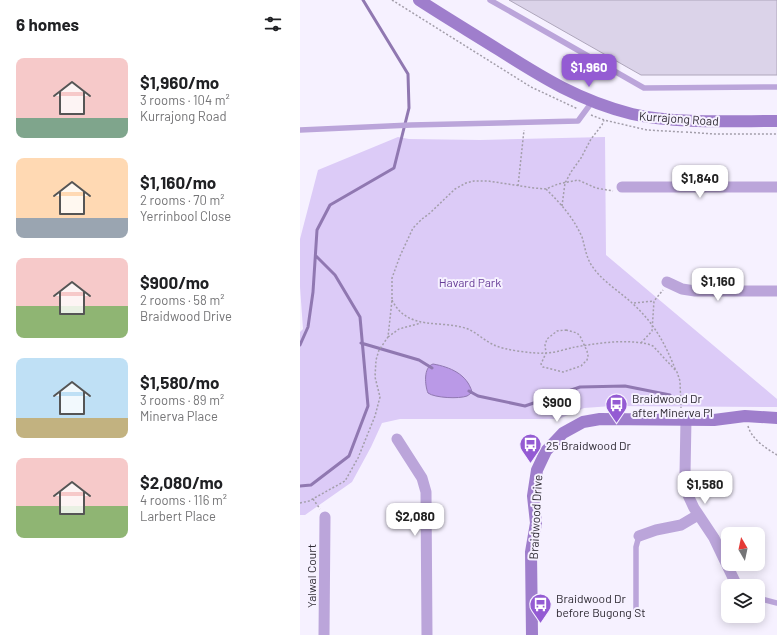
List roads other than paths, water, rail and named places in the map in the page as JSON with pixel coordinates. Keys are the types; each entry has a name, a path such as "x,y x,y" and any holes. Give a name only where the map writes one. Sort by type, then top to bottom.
{"street":[{"name":"Kurrajong Road","path":"419,0 549,81 592,102 633,114 654,118 706,121 777,121"},
{"path":"622,187 777,187"},
{"path":"667,282 682,289 695,291 777,291"},
{"name":"Braidwood Drive","path":"532,635 531,552 536,523 533,496 534,487 537,470 546,451 563,433 576,425 591,420 600,419 714,420 745,416 777,418"},
{"path":"686,419 686,488 691,502 714,538 734,579"},
{"path":"397,439 422,478 426,492 427,635"},
{"path":"639,536 656,530 681,525 698,515"},
{"name":"Yalwal Court","path":"324,635 325,517"}],"lane":[{"path":"490,0 644,88 777,87"},
{"path":"300,130 411,124 578,121 592,102"},
{"path":"636,609 636,547 639,536"},
{"path":"765,600 777,603"}],"waterway":[{"path":"300,345 308,327 313,292 317,230 330,205 394,168 409,108 408,74 363,0"},
{"path":"300,486 311,485 349,456 368,406 360,317 335,275 316,256"},
{"path":"361,343 419,360 432,368"},
{"path":"469,391 478,396 525,406 580,387 625,386 670,395"}],"place":[{"name":"Braidwood Dr after Minerva Pl","path":"616,424"},
{"name":"25 Braidwood Dr","path":"531,464"},
{"name":"Braidwood Dr before Bugong St","path":"540,624"}],"park label":[{"name":"Havard Park","path":"470,282"}]}
